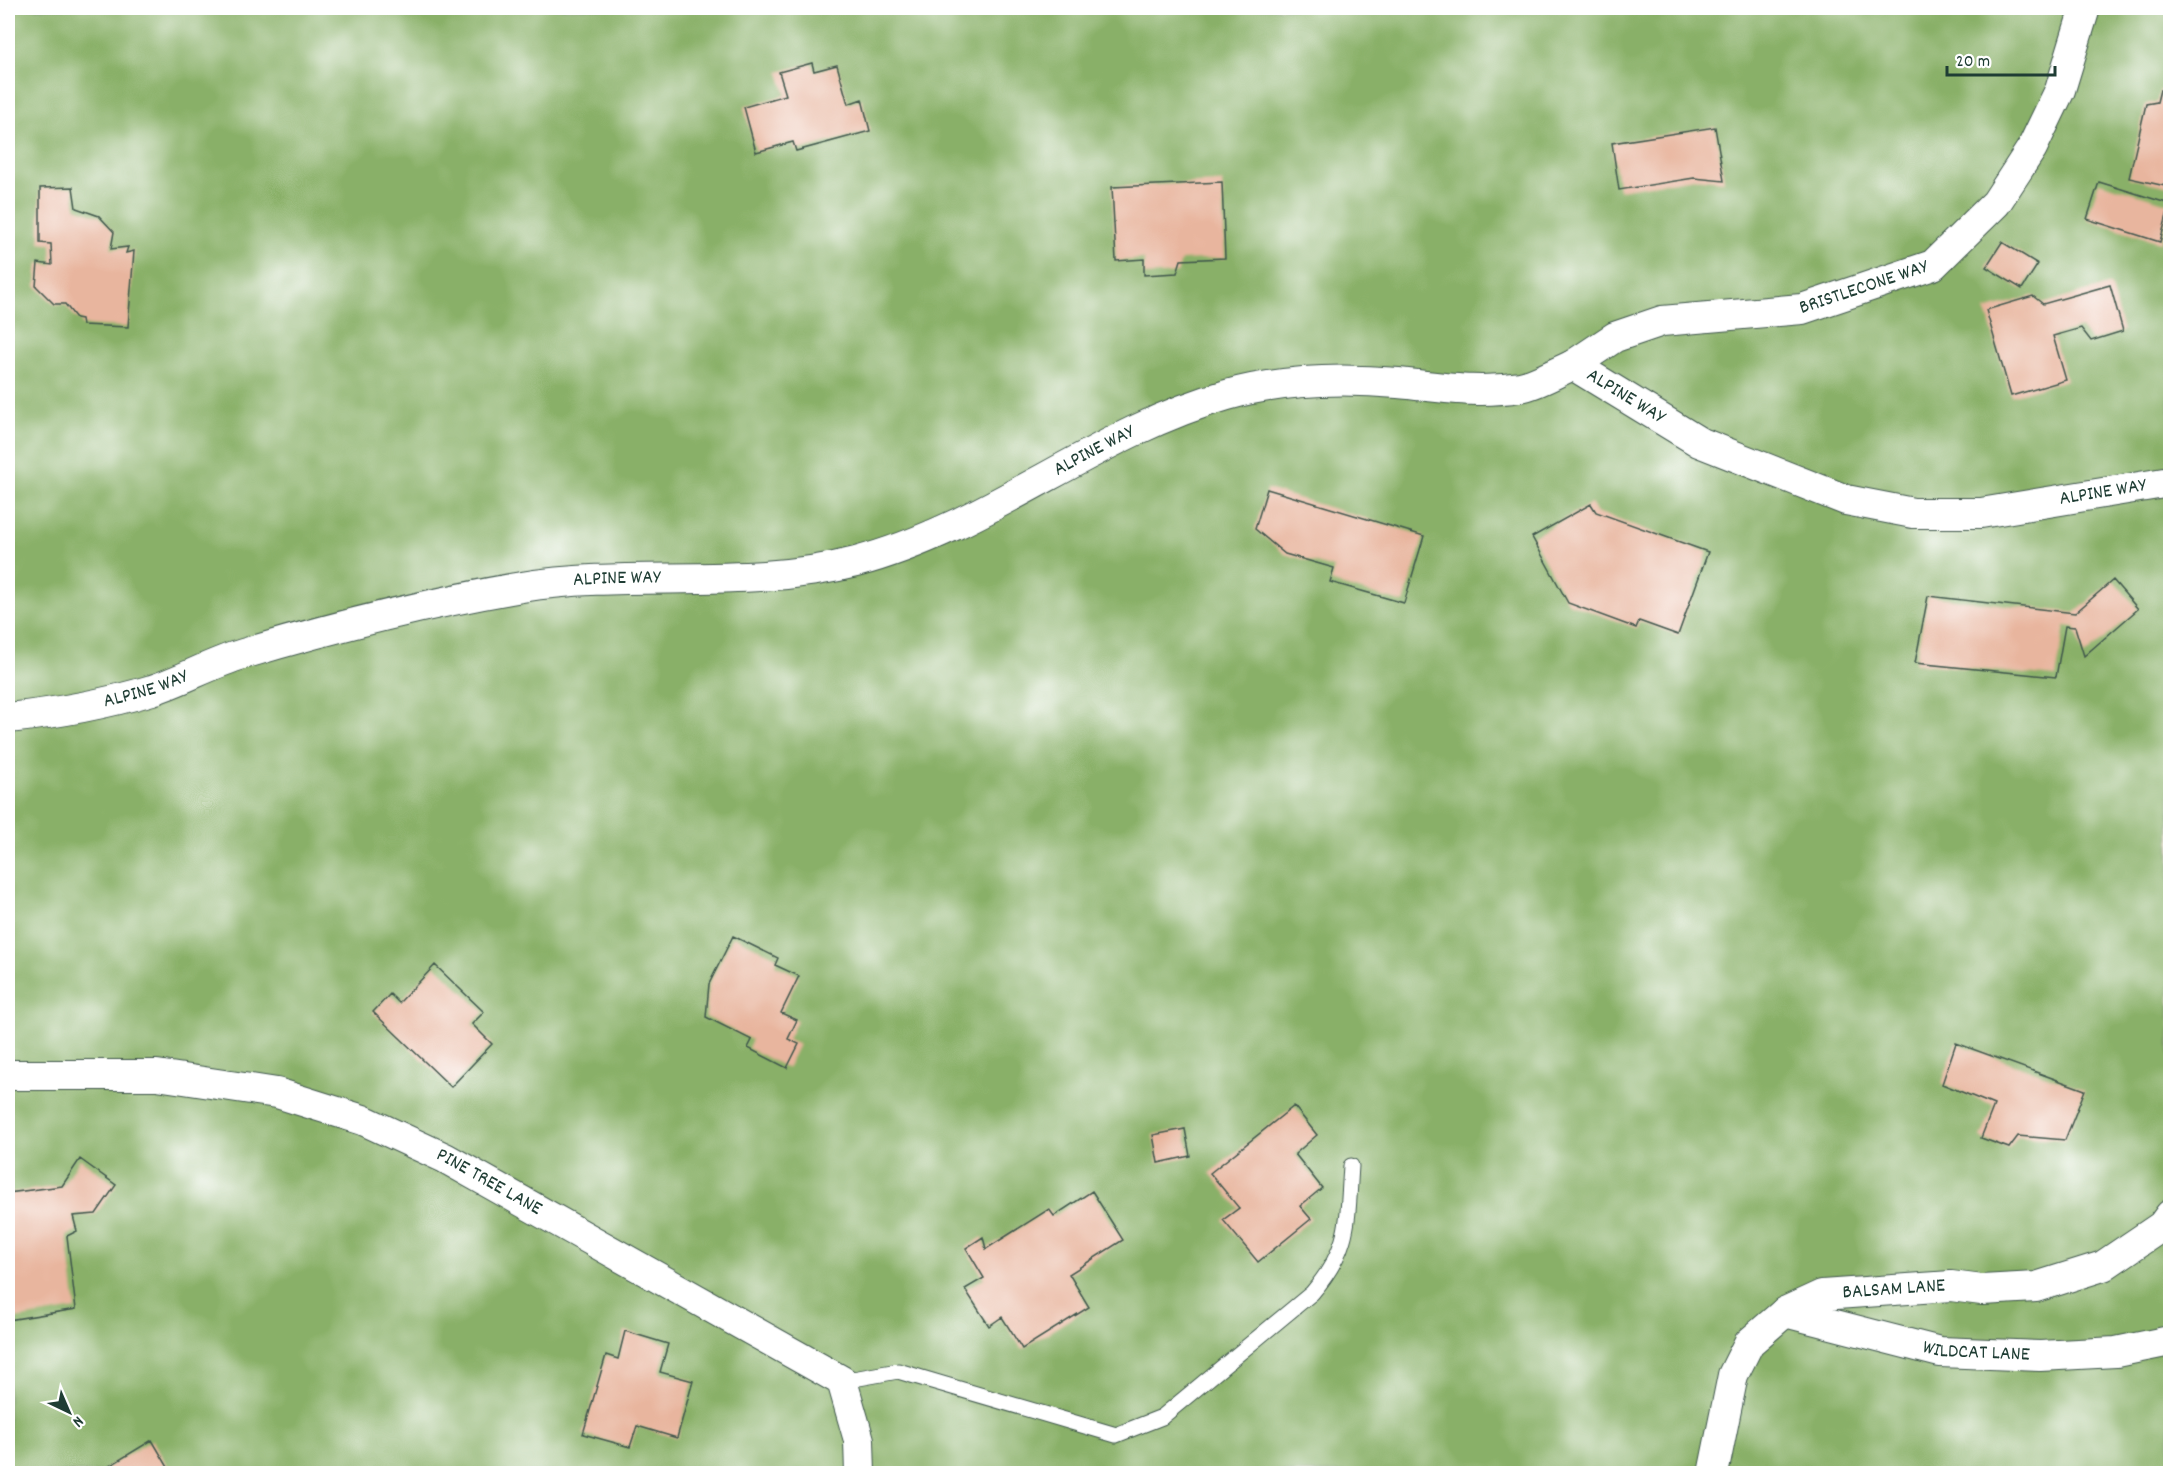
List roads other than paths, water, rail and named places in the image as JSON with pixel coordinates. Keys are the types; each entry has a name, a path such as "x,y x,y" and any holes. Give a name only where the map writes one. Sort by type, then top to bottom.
{"street":[{"name":"BRISTLECONE WAY","path":"1573,365 1615,338 1662,321 1802,309 1933,265 1996,202 2032,148 2060,90 2085,8"},
{"name":"ALPINE WAY","path":"8,718 87,705 154,689 239,655 427,606 525,587 628,578 774,576 855,562 932,537 968,521 1160,417 1231,394 1305,382 1395,383 1471,392 1525,386 1573,365 1699,442 1846,501 1913,513 1981,513 2170,482"},
{"name":"PINE TREE LANE","path":"8,1075 157,1075 277,1093 363,1120 445,1158 842,1381"},
{"name":"BALSAM LANE","path":"1713,1473 1733,1375 1749,1343 1785,1312 1822,1295 1951,1286 1982,1290 2036,1287 2103,1266 2162,1226 2170,1215"},
{"name":"WILDCAT LANE","path":"1785,1312 1940,1352 2040,1356 2116,1352 2170,1341"},
{"path":"842,1381 859,1440 860,1473"}],"lane":[{"path":"842,1381 898,1371 1116,1435 1162,1417 1312,1293 1330,1272 1345,1239 1351,1166"}]}
